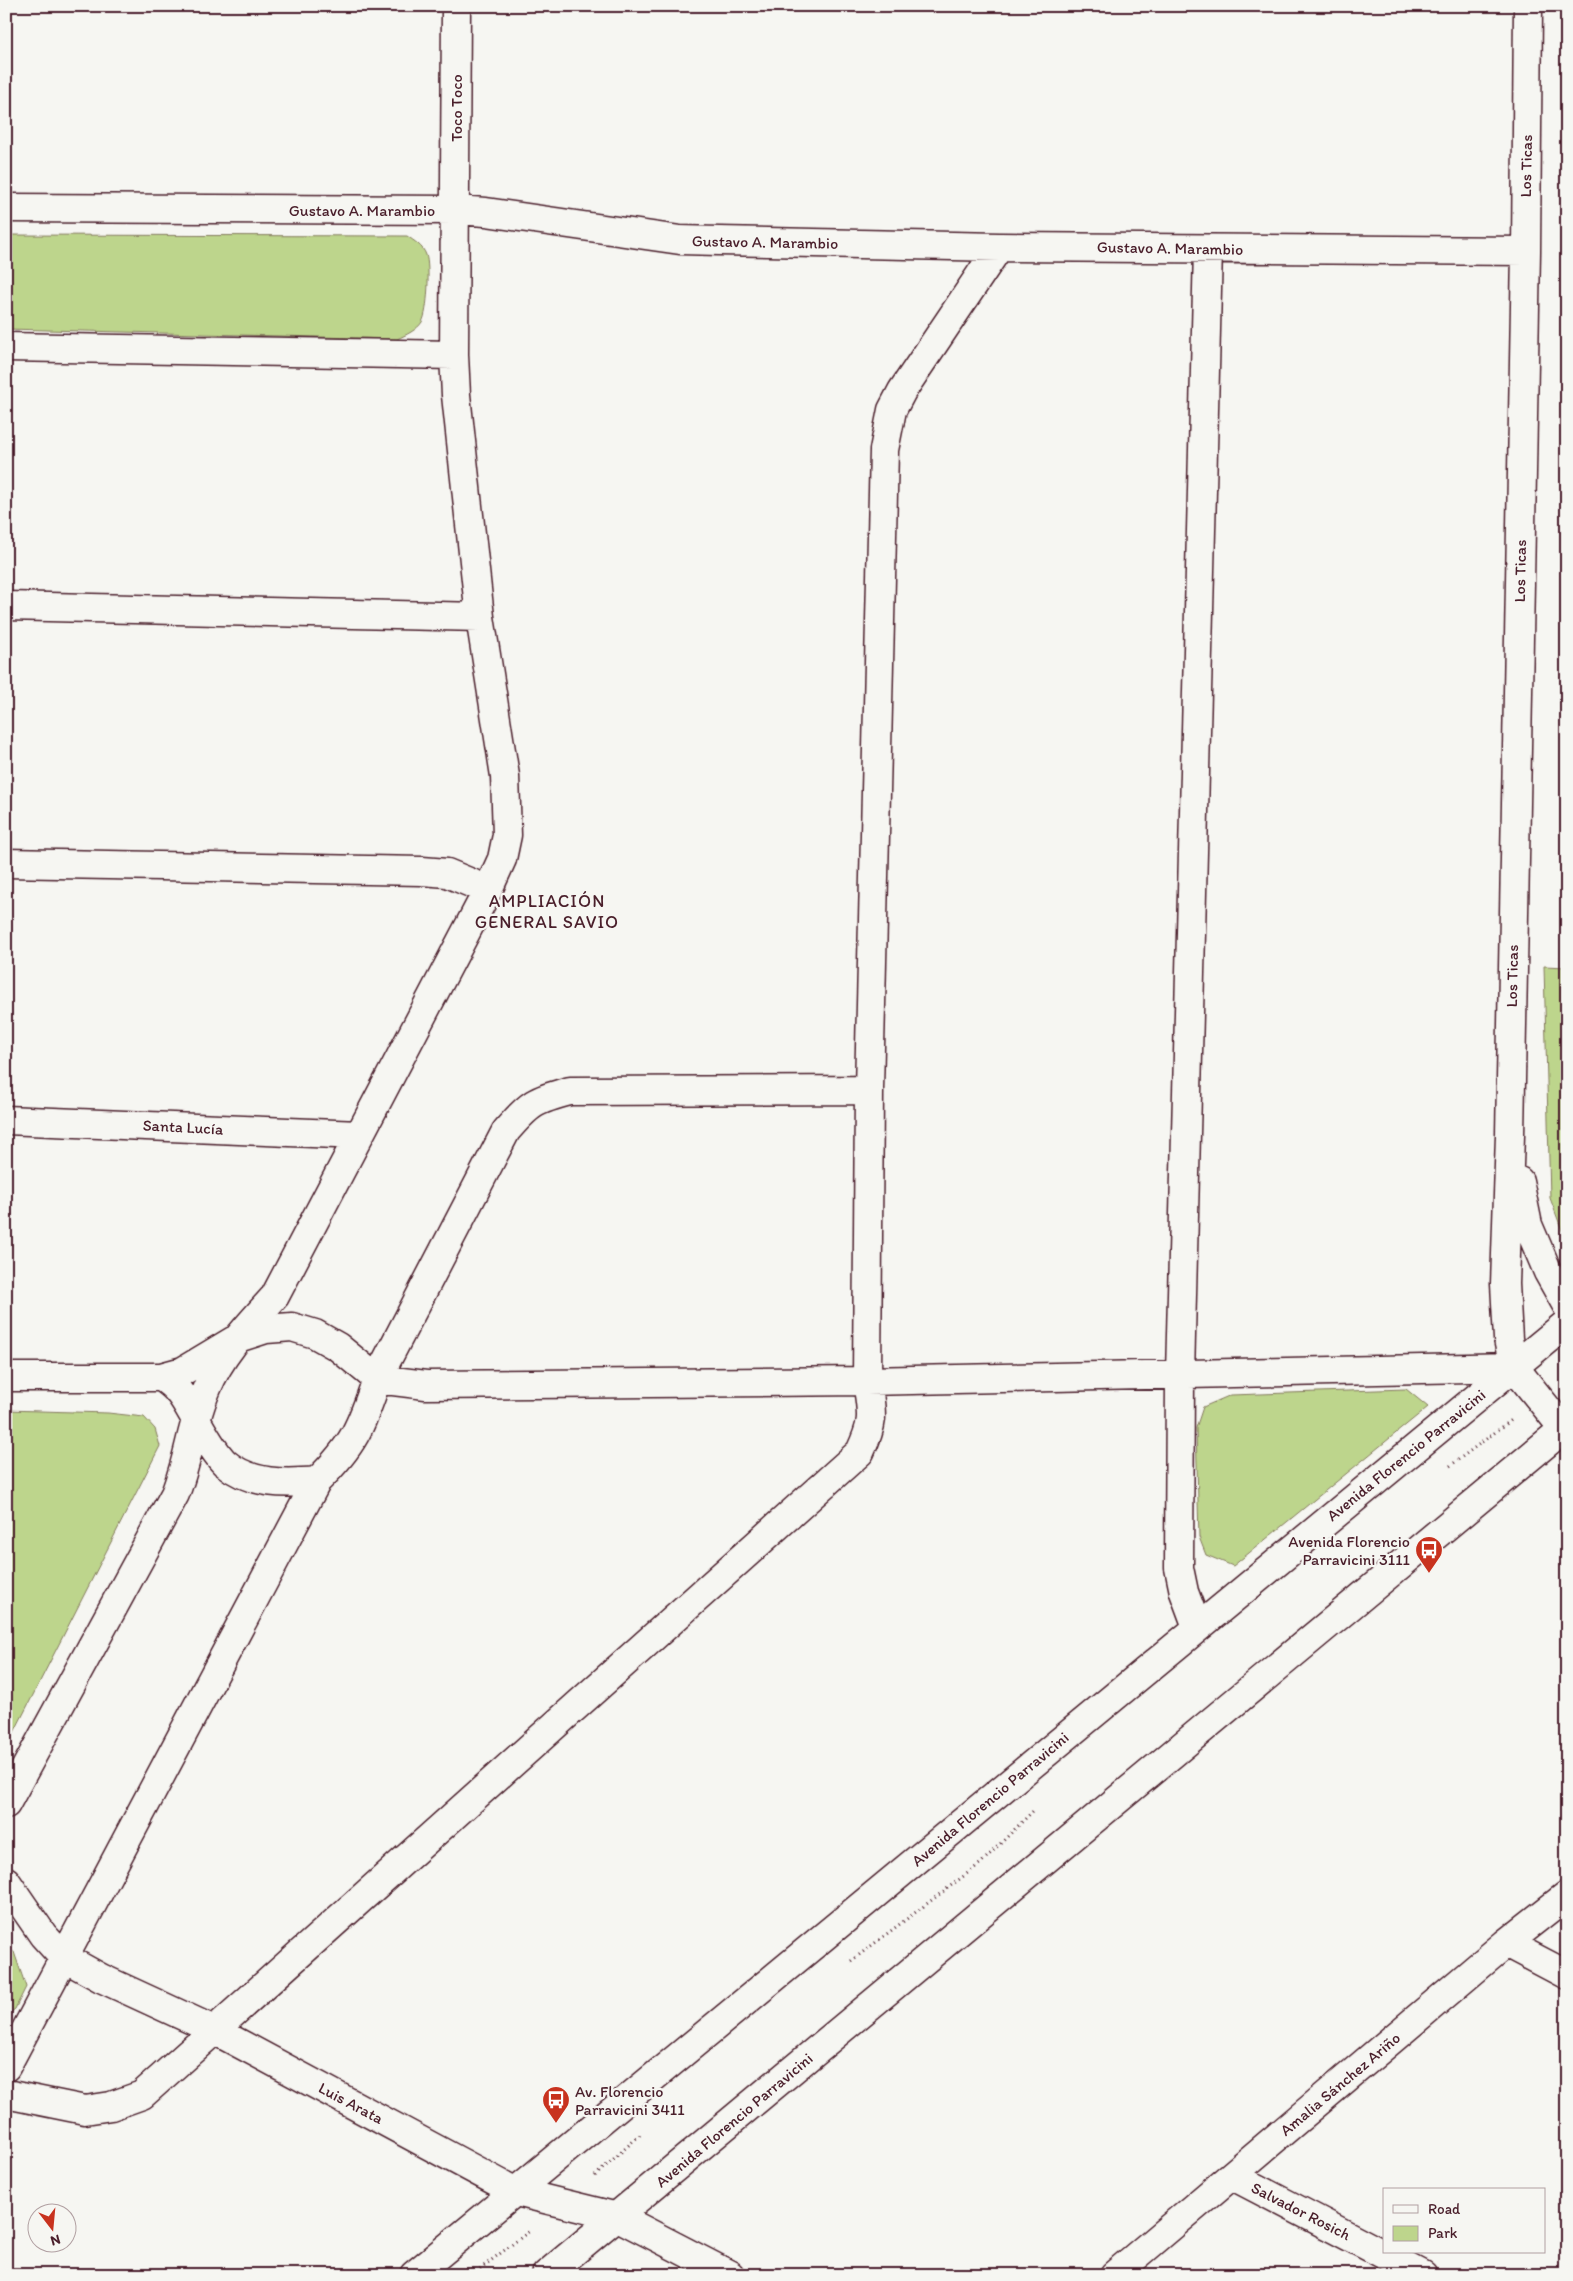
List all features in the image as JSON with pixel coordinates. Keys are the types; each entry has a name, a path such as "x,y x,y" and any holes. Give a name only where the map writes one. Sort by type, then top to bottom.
{"street":[{"name":"Toco Toco","path":"238,1338 275,1296 488,890 502,859 507,835 507,799 498,724 480,617 456,395 454,355 456,6"},
{"name":"Los Ticas","path":"1514,1367 1508,1339 1505,1284 1510,1135 1526,251 1528,6"},
{"name":"Gustavo A. Marambio","path":"6,208 455,210 486,212 680,240 999,247 1526,251"},
{"path":"6,2094 85,2110 111,2106 142,2095 216,2031 860,1452 871,1428 872,1415 866,1381 868,1090 884,450 892,410 902,391 999,247"},
{"path":"1197,1627 1184,1592 1179,1568 1180,1375 1208,249"},
{"path":"6,347 454,355"},
{"path":"6,606 480,617"},
{"path":"6,863 422,870 447,873 488,890"},
{"path":"6,2066 317,1481 337,1462 352,1442 364,1419 377,1379 506,1131 525,1108 544,1098 570,1091 868,1090"},
{"name":"Santa Lucía","path":"6,1120 360,1135"},
{"name":"Los Ticas","path":"1510,1135 1528,1225 1548,1272 1567,1306"},
{"name":"Avenida Florencio Parravicini","path":"414,2275 1567,1323"},
{"path":"6,1377 161,1377 183,1371 238,1338 266,1330 292,1328 307,1332 338,1347 377,1379 426,1385 866,1381 1514,1367 1566,1429"},
{"path":"6,1804 175,1494 185,1468 190,1438 196,1419 215,1371 238,1338"},
{"path":"161,1377 176,1387 225,1463 245,1475 286,1484 317,1481"},
{"name":"Avenida Florencio Parravicini","path":"546,2275 1566,1429"},
{"name":"Luis Arata","path":"6,1881 43,1935 63,1957 102,1978 216,2031 516,2192 618,2217 730,2275"},
{"name":"Amalia Sánchez Ariño","path":"1114,2275 1506,1943 1567,1895"},
{"path":"1506,1943 1567,1975"},
{"name":"Salvador Rosich","path":"1232,2176 1423,2275"}],"green space":[{"path":"6,235 407,236 421,246 426,255 428,278 426,309 420,325 397,339 6,329"},
{"path":"1544,966 1567,967 1567,1236 1563,1233 1550,1198"},
{"path":"1406,1389 1428,1407 1233,1566 1206,1555 1199,1537 1196,1428 1203,1407 1231,1395"},
{"path":"6,1410 108,1413 144,1417 155,1429 160,1446 6,1748"},
{"path":"6,1948 14,1952 26,1987 15,2009 6,2016"}],"place":[{"name":"Avenida Florencio Parravicini 3111","path":"1429,1574"},
{"name":"Av. Florencio Parravicini 3411","path":"556,2124"}],"district":[{"name":"AMPLIACIÓN GENERAL SAVIO","path":"547,911"}]}
